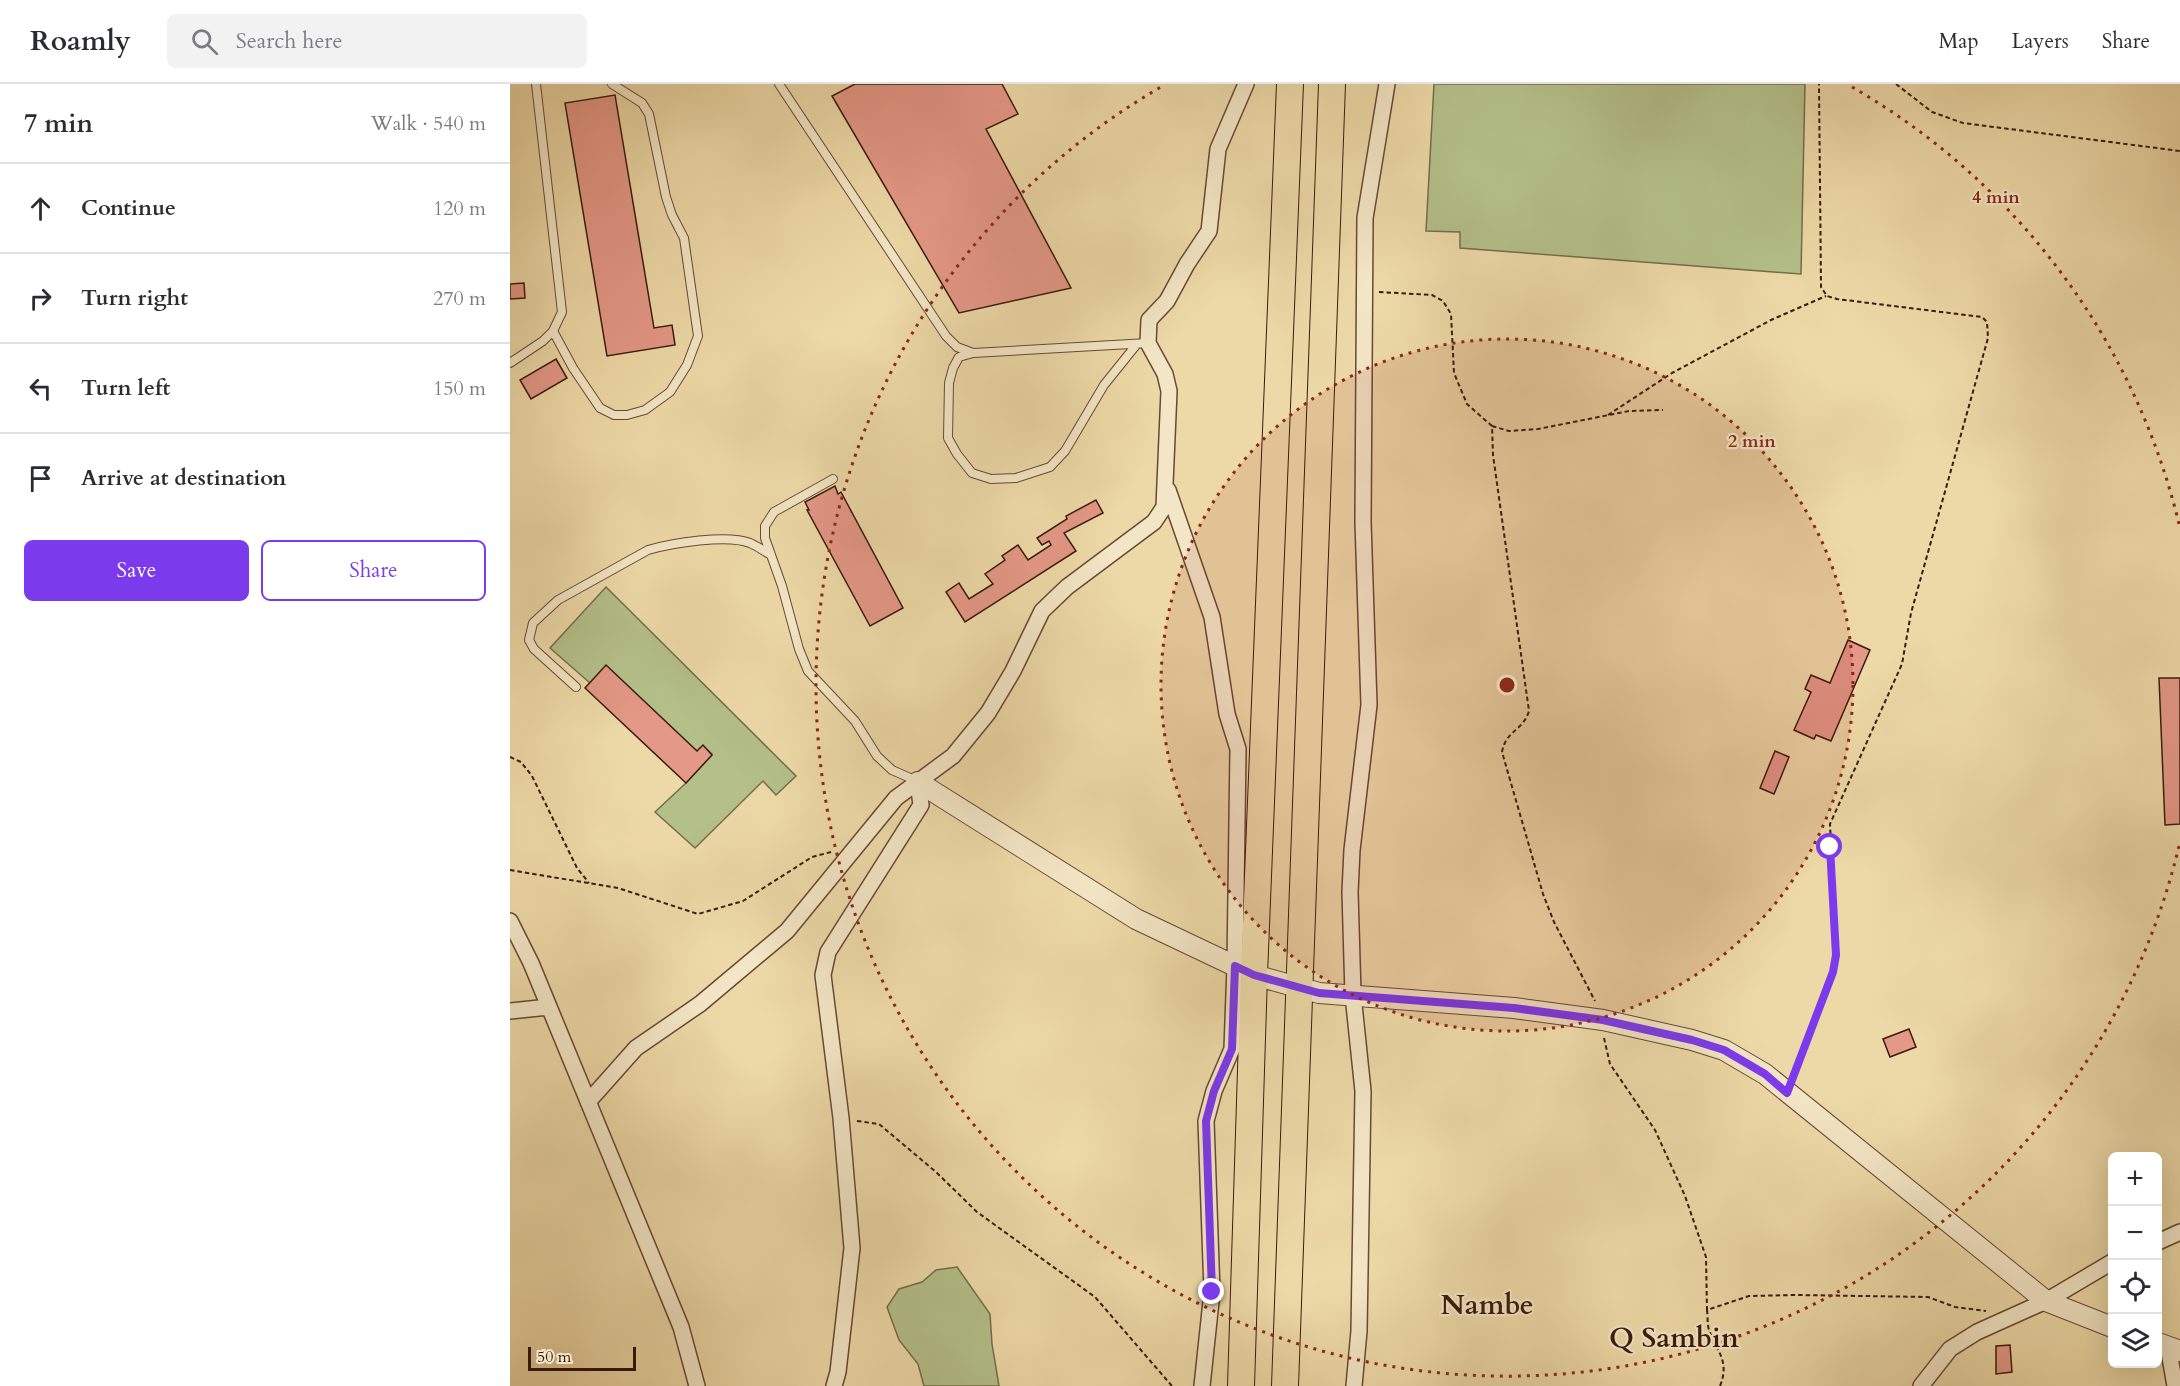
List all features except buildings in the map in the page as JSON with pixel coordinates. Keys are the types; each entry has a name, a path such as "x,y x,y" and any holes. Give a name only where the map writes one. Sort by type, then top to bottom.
{"highway":[{"path":"1241,1386 1245,970 1290,84"},
{"path":"1285,1386 1332,84"}],"street":[{"path":"588,1102 636,1048 700,1004 787,931 896,798 953,756 988,712 1013,670 1042,611 1067,587 1154,522 1164,507 1169,391 1165,374 1143,343 1149,320 1167,302 1187,264 1209,231 1218,149 1246,84"},
{"path":"1354,1386 1359,1331 1363,1091 1353,996 1350,892 1352,850 1369,705 1363,522 1365,218 1387,84"},
{"path":"1165,482 1212,617 1227,714 1238,749 1245,970 1232,1049 1214,1091 1206,1121 1212,1292 1202,1386"},
{"path":"918,782 980,818 1136,919 1245,970 1319,993 1514,1008 1603,1020 1692,1040 1724,1050 1765,1074 2046,1301 2108,1325"},
{"path":"834,1386 838,1372 852,1248 842,1118 823,975 828,952 921,805 918,782"},
{"path":"510,921 531,963 681,1327 697,1386"},
{"path":"510,1011 549,1006"},
{"path":"2162,1240 2180,1232"},
{"path":"1921,1386 1950,1349 1977,1332 2046,1301 2108,1264"},
{"path":"2168,1346 2175,1386"}],"lane":[{"path":"510,363 543,341 552,331 562,312 536,84"},
{"path":"552,331 600,408 614,414 627,415 645,410 670,392 687,365 698,336 684,238 666,197 649,114 642,103 612,84"},
{"path":"779,84 946,336 957,347 973,353"},
{"path":"1143,343 1104,385 1065,451 1050,467 1016,478 991,479 972,473 948,438 949,383 952,368 959,357 973,353 1143,343"},
{"path":"833,479 774,512 765,526 765,538 782,586 799,650 808,671 855,721 877,756 892,770 918,782"},
{"path":"576,687 534,649 530,640 533,623 558,600 648,550 664,545 729,538 750,543 771,555"}],"path":[{"path":"1787,1093 1833,972 1836,955 1830,824 1902,664 1911,613 1988,338 1987,322 1982,317 1837,299 1827,296 1821,287 1819,84"},
{"path":"1896,84 1932,112 1963,123 2180,152"},
{"path":"1364,291 1432,295 1443,301 1451,314 1454,373 1467,404 1492,426 1509,431 1538,429 1629,411 1663,410"},
{"path":"1608,415 1672,373 1771,320 1827,296"},
{"path":"1492,426 1493,455 1529,711 1526,720 1504,740 1502,752 1543,894 1554,922 1600,1010 1605,1048 1610,1064 1654,1130 1685,1196 1706,1257 1709,1328 1721,1353 1725,1369 1720,1386"},
{"path":"510,757 521,762 532,776 577,868 589,883"},
{"path":"510,870 618,888 698,914 742,901 813,857 857,845"},
{"path":"842,1118 879,1124 936,1172 977,1212 1095,1297 1172,1386"},
{"path":"1707,1310 1749,1296 1819,1295 1928,1297 1955,1307 2016,1315"}],"green space":[{"path":"1434,84 1805,84 1801,274 1460,248 1460,232 1426,231"},
{"path":"606,587 796,776 776,795 763,781 695,848 655,812 712,754 703,746 697,751 590,683 550,648"},
{"path":"957,1267 990,1314 999,1386 924,1386 918,1364 899,1340 887,1307 899,1289 922,1282 936,1270"}],"district":[{"name":"Nambe","path":"1487,1305"},
{"name":"Q Sambin","path":"1674,1338"}],"route":[{"path":"1212,1292 1206,1121 1214,1091 1232,1049 1235,966 1254,975 1319,993 1514,1008 1603,1020 1692,1040 1724,1050 1765,1074 1787,1093 1833,972 1836,955 1830,847"}]}
